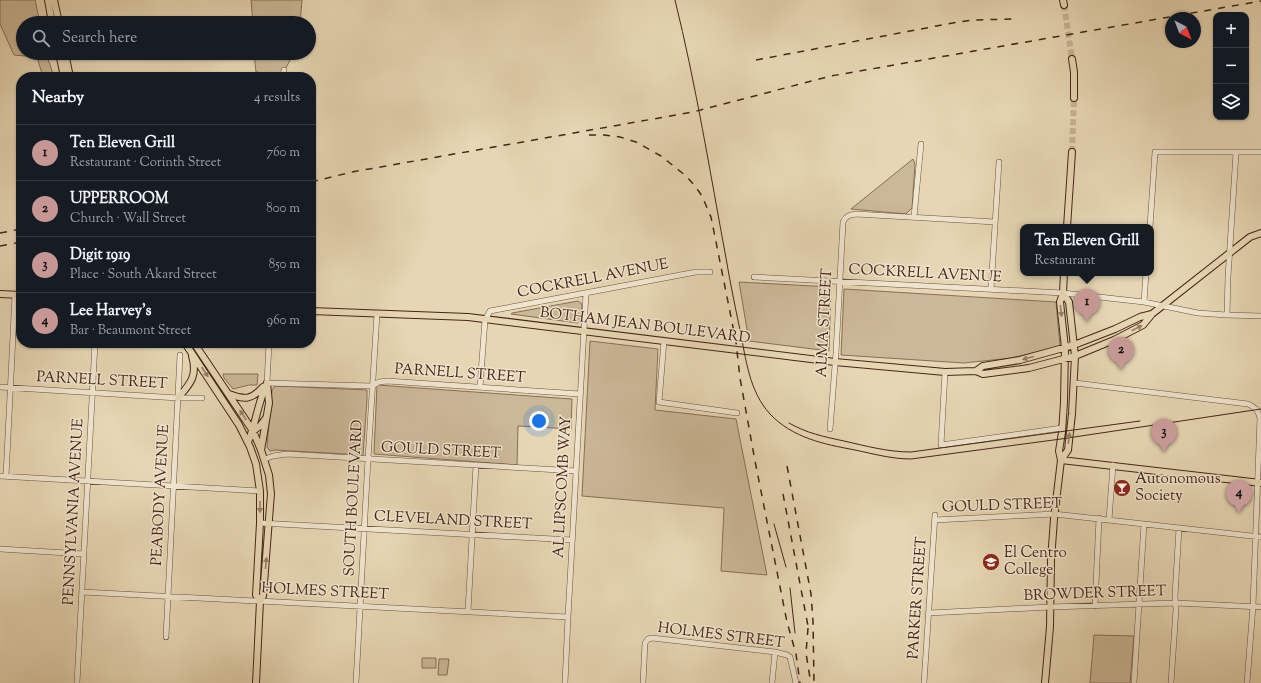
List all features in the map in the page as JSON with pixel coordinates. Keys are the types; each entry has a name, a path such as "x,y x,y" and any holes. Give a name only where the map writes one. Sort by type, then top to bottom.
{"main road":[{"path":"48,0 51,16"},
{"path":"54,0 57,16"},
{"path":"1072,59 1074,72 1074,98"},
{"path":"60,60 63,72"},
{"path":"66,60 69,72"},
{"path":"1067,224 1072,152"},
{"name":"BOTHAM JEAN BOULEVARD","path":"316,311 468,317 835,362 945,372 976,371 983,374 1029,368 1065,359 1114,340 1143,325 1152,314 1229,253 1251,237 1261,233"},
{"path":"1045,683 1050,607 1050,566 1054,514 1061,460 1059,451 1065,383 1065,348 1060,302 1063,293 1064,276"},
{"path":"1061,460 1068,450 1075,356 1069,302 1063,293"},
{"path":"0,294 16,295"},
{"name":"BOTHAM JEAN BOULEVARD","path":"976,371 983,366 1020,360 1074,346 1140,317 1152,314"},
{"path":"178,398 188,386 194,374 194,362 188,348"},
{"path":"197,348 253,431 265,459 269,475 271,494 263,596 260,600 256,683"},
{"path":"190,351 239,425 248,442 256,464 260,491 260,523 256,595 260,600"},
{"path":"229,394 240,398 251,397 256,395 267,383"},
{"path":"261,450 269,403 267,383"},
{"path":"248,442 253,431 261,397 267,383"},
{"path":"253,431 260,426 267,416"},
{"path":"239,425 253,431"},
{"path":"1061,460 1259,483"}],"street":[{"path":"921,144 914,217 995,222"},
{"path":"1150,224 1155,152 1261,152"},
{"path":"1227,315 1229,253 1236,153"},
{"path":"991,289 999,162"},
{"name":"ALMA STREET","path":"830,429 843,222 849,215 856,214 914,217"},
{"name":"COCKRELL AVENUE","path":"485,320 490,311 494,310 696,272 710,272"},
{"path":"1144,302 1146,276"},
{"name":"COCKRELL AVENUE","path":"754,277 1063,293 1144,302 1184,311 1227,315 1261,316"},
{"name":"AL LIPSCOMB WAY","path":"565,683 586,293"},
{"name":"SOUTH BOULEVARD","path":"356,683 377,314"},
{"path":"480,387 485,320"},
{"path":"6,476 16,322"},
{"path":"664,341 659,402 737,413"},
{"name":"PENNSYLVANIA AVENUE","path":"77,683 95,348"},
{"path":"267,383 269,348"},
{"name":"PEABODY AVENUE","path":"166,637 180,355"},
{"path":"945,372 941,444 1062,428"},
{"name":"PARNELL STREET","path":"267,383 372,386 379,382 387,381 580,394"},
{"path":"1074,383 1248,404 1256,408 1260,418 1259,483 1254,537 1253,606 1247,683"},
{"name":"PARNELL STREET","path":"0,387 178,398 202,398"},
{"name":"GOULD STREET","path":"265,459 282,454 576,471"},
{"path":"468,611 476,465"},
{"path":"1109,520 1113,465"},
{"path":"0,476 260,491"},
{"name":"GOULD STREET","path":"935,518 1054,514 1261,537"},
{"name":"PARKER STREET","path":"924,683 935,518"},
{"path":"1095,606 1099,518"},
{"name":"CLEVELAND STREET","path":"260,523 572,540"},
{"path":"1134,683 1144,524"},
{"path":"1171,683 1179,528"},
{"path":"0,549 84,554"},
{"name":"HOLMES STREET","path":"82,592 568,617"},
{"name":"BROWDER STREET","path":"929,612 1176,603 1261,607"},
{"name":"HOLMES STREET","path":"643,683 645,643 648,639 652,638 775,652 787,655 790,658 796,683"},
{"path":"772,683 775,652"}],"shaded area":[{"path":"0,0 35,0 38,16 16,16 16,55 14,55 0,24"},
{"path":"251,0 302,0 301,16 252,16"},
{"path":"38,60 48,60 52,72 42,72"},
{"path":"255,60 290,60 284,72 256,72"},
{"path":"913,159 915,164 912,208 906,214 851,209"},
{"path":"739,282 831,287 829,351 749,341"},
{"path":"844,289 1056,302 1060,346 1011,358 964,363 841,355"},
{"path":"578,301 582,306 578,323 511,314 512,313"},
{"path":"590,341 658,349 655,410 736,419 767,575 721,571 724,508 582,496"},
{"path":"223,374 258,374 257,385 249,385 233,389 224,378"},
{"path":"377,385 572,399 571,429 518,426 517,465 374,454"},
{"path":"277,386 367,390 363,455 275,450 270,451 267,447 272,390"},
{"path":"1094,635 1134,636 1130,683 1090,683"},
{"path":"422,658 436,658 436,668 422,668"},
{"path":"439,659 449,659 447,675 438,675"}],"tunnel":[{"path":"1064,5 1072,59"},
{"path":"1072,152 1074,98"}],"tram line":[{"path":"675,0 696,96 749,374 757,395 763,405 770,414 788,429 809,439 831,445 890,457 911,459 1061,439 1261,409"},
{"path":"789,423 809,432 830,438 885,450 911,452 1140,421"},
{"path":"774,524 786,567"},
{"path":"790,588 795,633"}],"railway":[{"path":"316,181 352,172 693,112 831,76 1261,1"},
{"path":"756,60 958,22 1016,19"},
{"path":"589,135 620,137 636,142 661,156 686,176 695,186 702,196 711,217 736,342 740,378 755,461 787,622 796,654 800,683"},
{"path":"0,233 16,230"},
{"path":"0,246 16,243"},
{"path":"787,466 811,594 814,683"},
{"path":"783,494 808,626"},
{"path":"808,628 806,653 810,678"}],"place":[{"name":"Ten Eleven Grill","path":"1087,322"},
{"name":"UPPERROOM","path":"1121,370"},
{"name":"Digit 1919","path":"1164,452"},
{"name":"Autonomous Society","path":"1122,488"},
{"name":"Lee Harvey's","path":"1239,513"},
{"name":"El Centro College","path":"991,562"}]}
